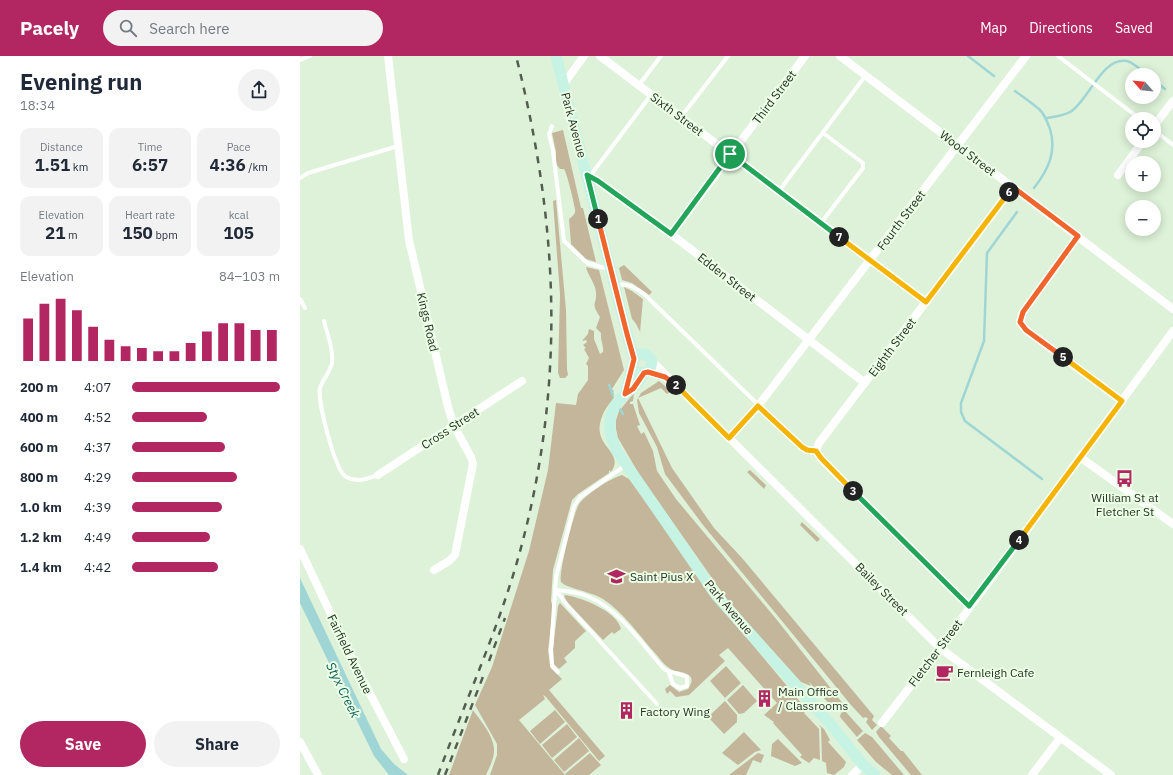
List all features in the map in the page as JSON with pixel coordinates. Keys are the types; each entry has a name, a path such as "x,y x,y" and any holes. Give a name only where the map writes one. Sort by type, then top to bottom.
{"main road":[{"name":"Park Avenue","path":"556,56 588,176 627,334 637,359 625,394 612,412 609,423 613,443 626,465 716,595 832,726 864,770 875,775"},
{"path":"649,355 652,360 652,368 646,372 638,371 637,359 649,355"},
{"name":"Park Avenue","path":"625,394 633,389 646,372"}],"street":[{"name":"Kings Road","path":"388,56 409,240 454,426 471,457 473,467 455,555 449,561 434,570"},
{"path":"563,85 584,56"},
{"name":"Sixth Street","path":"600,56 926,302"},
{"name":"Third Street","path":"671,234 805,56"},
{"name":"Wood Street","path":"840,56 1173,309"},
{"name":"Fourth Street","path":"729,438 758,406 1026,56"},
{"path":"1161,117 1173,101"},
{"path":"1118,175 1138,148"},
{"name":"Edden Street","path":"588,176 671,234 865,383"},
{"name":"Eighth Street","path":"816,451 819,443 1013,187"},
{"path":"1078,236 1023,312 1020,322 1026,330 1122,401"},
{"name":"Fletcher Street","path":"882,723 940,648 969,606 1173,331"},
{"name":"Bailey Street","path":"652,360 940,648 1111,775"},
{"name":"Bailey Street","path":"646,372 661,375 672,381"},
{"name":"Cross Street","path":"378,475 522,381"},
{"path":"816,451 821,458 969,606"},
{"path":"1080,457 1173,524"},
{"name":"Fairfield Avenue","path":"300,549 352,659 404,758"},
{"path":"1032,775 1060,738"},
{"path":"300,742 318,775"},
{"path":"852,775 864,770"}],"lane":[{"path":"300,60 310,56"},
{"path":"639,85 661,56"},
{"path":"681,117 728,56"},
{"path":"1058,56 1131,112"},
{"path":"779,191 866,75"},
{"path":"588,176 651,95"},
{"path":"552,126 549,134 553,151 564,241 587,263 611,270"},
{"path":"821,223 863,168 863,163 823,133"},
{"path":"1161,135 1173,144"},
{"path":"300,178 308,173 398,146"},
{"path":"615,285 623,283 632,286 644,294 802,447 807,450 816,451"},
{"path":"300,299 305,308"},
{"path":"324,321 330,343 332,362 320,388 319,401 328,436 339,469 345,477 360,481 378,475"},
{"path":"558,672 552,666 551,651 557,570 574,506 580,497 626,465"},
{"path":"556,590 588,596 608,608 669,673 675,686 680,688 687,686 688,680 685,676 669,673"},
{"path":"556,590 567,606 657,704"}],"shaded area":[{"path":"563,130 581,208 583,208 596,262 586,259 571,244 569,219 574,214 575,209 564,169 560,169 556,164 556,152 552,133"},
{"path":"556,200 566,310 568,375 565,378 560,378 558,373 560,294 553,201"},
{"path":"624,265 652,292 649,295 632,283 622,280 619,268"},
{"path":"586,267 599,270 624,370 612,389 614,391 612,393 614,398 604,412 600,427 600,435 612,453 614,465 611,472 609,470 609,473 578,494 572,500 553,570 551,601 553,608 548,651 551,668 562,679 549,690 605,756 599,761 543,695 545,699 519,720 565,775 490,775 497,755 497,744 475,705 492,667 529,551 548,470 556,403 576,405 578,394 588,380 588,366 586,364 589,358 584,349 586,348 583,345 587,342 586,340 582,341 588,334 589,329 594,331 594,339 600,354 603,352 601,333 596,328 600,317 595,309 596,290"},
{"path":"624,287 643,299 640,331 632,319"},
{"path":"659,381 671,391 667,394 661,388 638,398 641,393"},
{"path":"634,393 633,401 630,402 630,404 633,404 640,425 637,426 641,434 644,432 653,451 657,471 676,499 777,620 844,705 836,711 809,682 811,686 801,682 728,601 639,474 618,438 616,429 616,420 619,411"},
{"path":"638,398 672,468 714,528 742,558 874,716 872,720 877,725 872,730 866,722 868,719 866,717 863,718 851,705 703,525 665,474 657,447 639,413"},
{"path":"750,470 766,485 764,489 747,472"},
{"path":"622,475 629,479 722,608 807,710 804,713 819,729 820,760 814,758 809,763 800,757 802,755 773,723 774,722 764,715 777,703 728,648 719,655 725,661 689,695 676,697 670,691 667,694 665,689 670,685 679,692 688,689 692,679 690,676 672,670 667,666 624,617 603,599 561,582 567,543 579,504 599,487"},
{"path":"802,522 820,539 817,542 800,525"},
{"path":"566,595 598,606 618,622 621,629 614,634 612,632 603,640 567,602 564,596"},
{"path":"560,603 586,631 575,641 575,648 564,658 567,662 559,669 554,664 553,649 558,606"},
{"path":"726,666 741,683 725,698 710,681"},
{"path":"743,685 757,701 744,713 739,714 727,700"},
{"path":"725,701 737,715 737,722 724,734 708,717"},
{"path":"473,710 492,740 494,751 491,763 486,775 449,775"},
{"path":"555,710 565,722 540,744 530,731"},
{"path":"845,711 863,731 857,737 840,717 841,713"},
{"path":"567,724 577,737 552,758 542,745"},
{"path":"819,725 824,729 830,740 828,742 846,762 844,767 834,775 827,773 826,763 822,761 821,728"},
{"path":"881,726 891,736 889,738 901,751 903,751 922,775 911,775 879,737 876,732"},
{"path":"744,732 761,750 755,752 738,765 722,753"},
{"path":"865,733 872,737 904,775 892,775 876,762 857,740"},
{"path":"579,738 589,751 564,772 554,760"},
{"path":"778,739 802,763 795,766 771,756 772,744"},
{"path":"590,753 601,765 589,775 565,774"},
{"path":"758,753 764,755 761,763 753,760 746,775 729,775"}],"water":[{"name":"Styx Creek","path":"300,578 381,749 394,764 408,775 389,775 374,756 300,603"}],"waterway":[{"path":"968,56 994,76"},
{"path":"1046,118 1070,112 1077,107 1110,65 1118,61 1127,61 1138,68"},
{"path":"1161,86 1165,89"},
{"path":"1015,91 1042,112 1048,123 1052,137 1052,153 1050,160 1034,188"},
{"path":"1017,212 987,253 984,341 961,403 961,412 965,421 1042,479"},
{"path":"609,385 613,395"},
{"path":"620,409 623,414"}],"railway":[{"path":"438,775 511,583 534,492 544,429 550,367 551,305 548,243 541,181 530,119 516,56"},
{"path":"489,661 505,618"},
{"path":"445,775 484,674"}],"place":[{"name":"William St at Fletcher St","path":"1125,478"},
{"name":"Saint Pius X","path":"617,576"},
{"name":"Fernleigh Cafe","path":"944,672"},
{"name":"Main Office / Classrooms","path":"765,698"},
{"name":"Factory Wing","path":"627,711"}],"route":[{"path":"730,154 926,302 1013,187 1078,236 1023,312 1020,322 1026,330 1122,401 969,606 821,458 816,451 807,450 802,447 758,406 729,438 672,381 665,377 654,373 644,373 641,380 633,389 625,394 630,372 634,365 634,352 627,334 587,175 598,181 671,234 730,154"}]}
